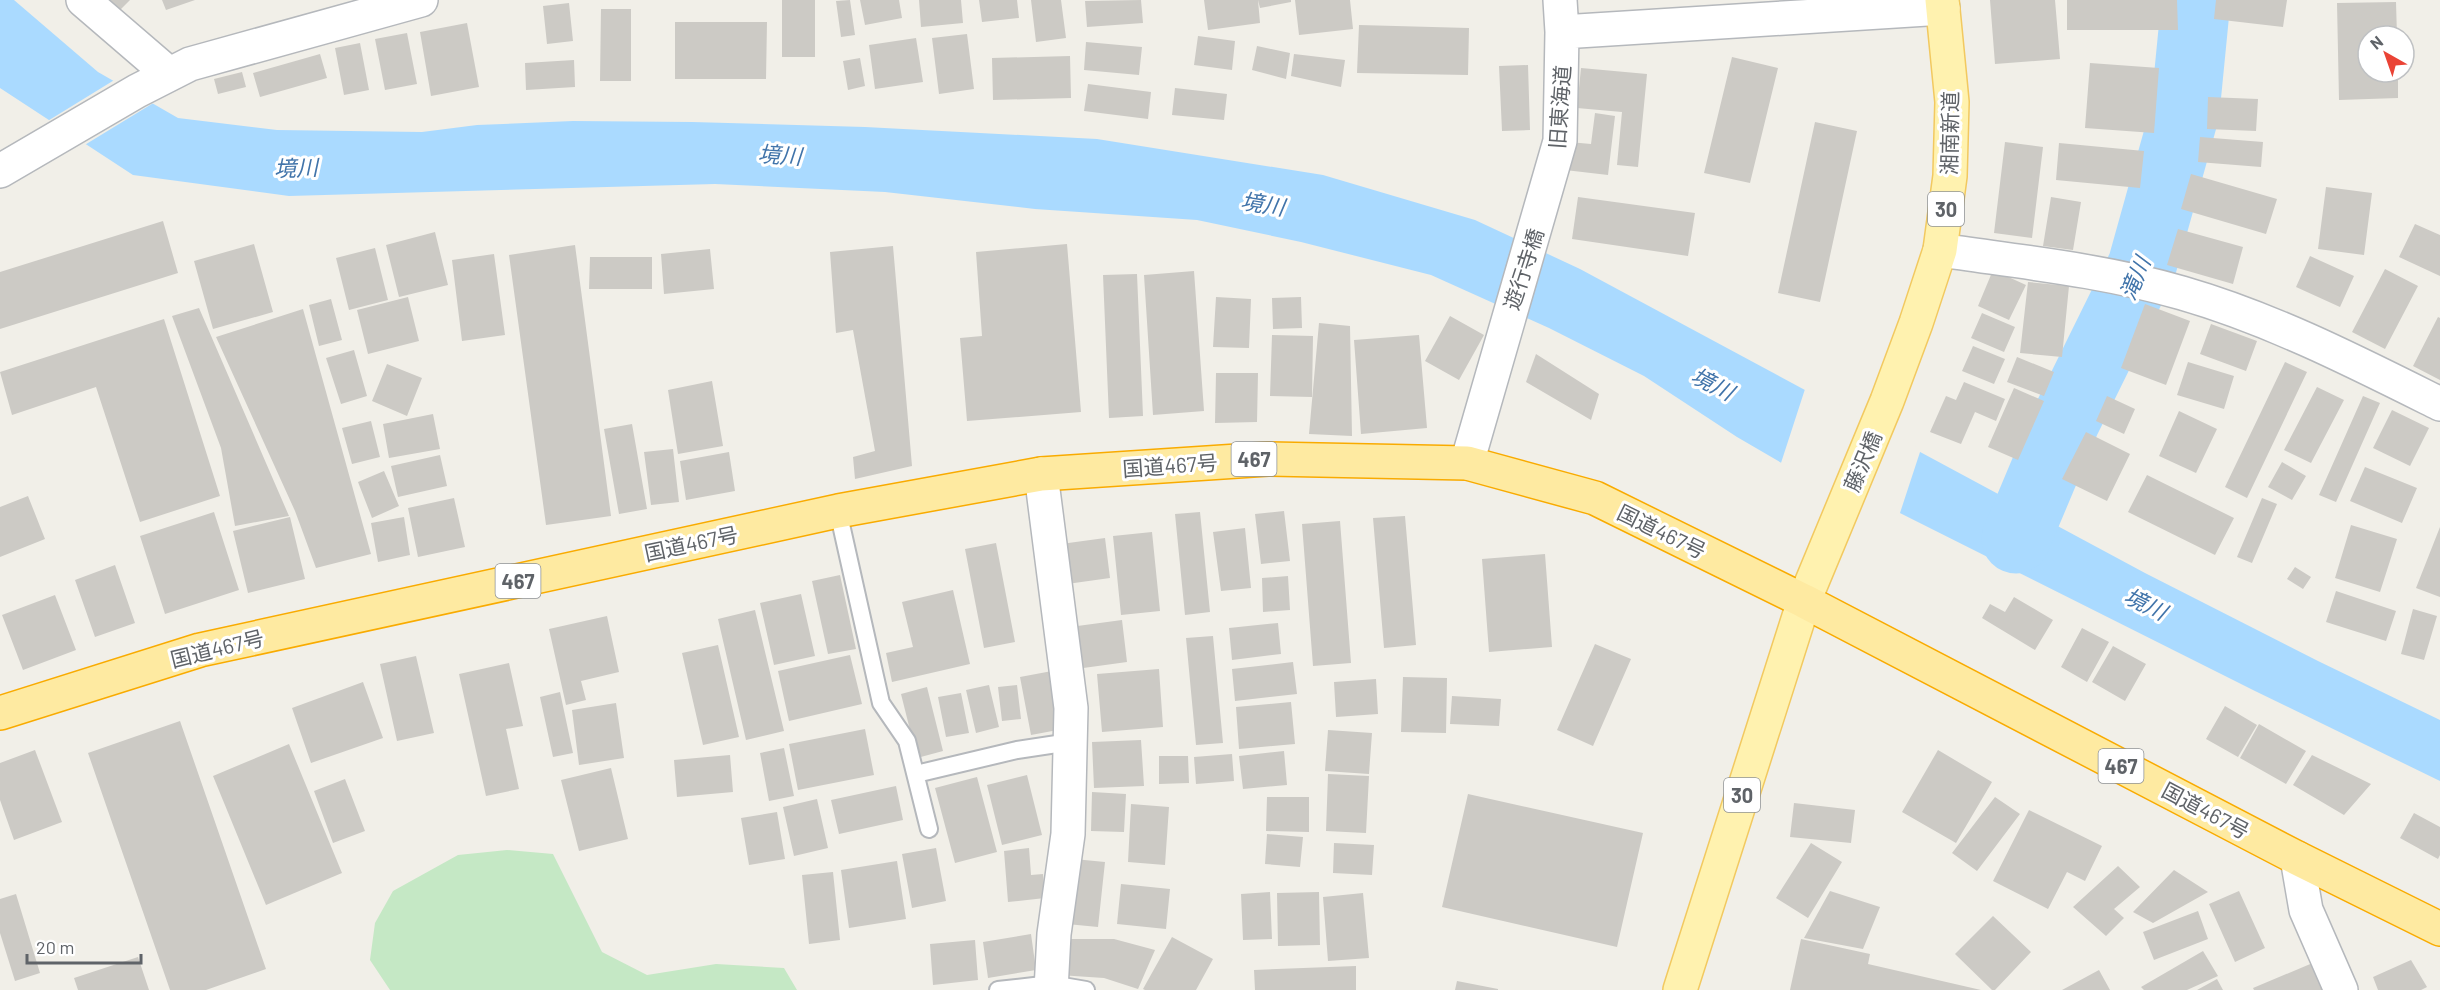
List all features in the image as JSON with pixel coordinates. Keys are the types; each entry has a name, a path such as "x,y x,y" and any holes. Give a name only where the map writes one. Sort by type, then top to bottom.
{"highway":[{"name":"国道467号","path":"0,713 200,651 838,511 1041,474 1268,459 1467,463 1595,498 1804,601 2297,858 2440,929"}],"main road":[{"name":"湘南新道","path":"1887,401 1940,250 1950,176 1952,102 1943,4"},
{"name":"藤沢橋","path":"1804,601 1887,401"},
{"name":"30","path":"1680,990 1804,601"}],"street":[{"path":"83,0 168,74"},
{"path":"18,153 190,64 344,10 421,0"},
{"name":"旧東海道","path":"1541,212 1560,141 1562,32 1560,0"},
{"path":"1562,32 1943,4"},
{"name":"遊行寺橋","path":"1467,463 1505,327 1541,212"},
{"path":"1940,250 2110,275 2181,292 2263,319 2440,404"},
{"path":"1041,474 1071,708 1068,834 1054,934 1051,987"},
{"path":"2297,858 2306,910 2341,990"}],"lane":[{"path":"838,511 881,703 907,741 929,829"},
{"path":"916,774 1017,750 1070,742"},
{"path":"998,990 1051,987 1086,990"}],"green space":[{"path":"507,850 553,854 602,952 647,975 716,964 784,968 797,990 390,990 370,960 375,923 393,891 458,855"}],"water":[{"name":"境川","path":"0,0 14,0 98,72 178,118 277,130 422,132 477,125 573,121 692,122 865,127 1097,139 1323,175 1475,220 1580,269 2145,573 2440,720 2440,781 1862,494 1809,479 1737,437 1644,376 1549,328 1431,275 1301,242 1197,220 1035,209 885,192 715,184 289,196 133,175 0,88"}],"pier":[{"path":"116,79 155,102 83,146 46,122"},
{"path":"1806,386 1921,449 1899,516 1861,497 1808,482 1780,466"}],"building":[{"path":"109,0 130,0 119,11"},
{"path":"162,0 195,0 166,10"},
{"path":"782,0 815,0 815,57 782,57"},
{"path":"850,0 855,35 841,37 836,1"},
{"path":"860,0 899,0 902,18 865,25"},
{"path":"919,0 961,0 963,23 921,27"},
{"path":"979,0 1017,0 1019,18 982,22"},
{"path":"1031,0 1061,0 1066,38 1036,42"},
{"path":"1141,0 1143,23 1087,27 1085,1"},
{"path":"1204,0 1258,0 1260,23 1208,30"},
{"path":"1258,0 1291,0 1291,2 1260,8"},
{"path":"1295,0 1350,0 1353,29 1299,35"},
{"path":"1990,0 2055,0 2060,59 1995,64"},
{"path":"2067,0 2177,0 2178,30 2067,30"},
{"path":"2216,0 2287,0 2283,27 2214,19"},
{"path":"2396,2 2397,24 2356,24 2356,84 2398,84 2398,98 2339,100 2337,3"},
{"path":"569,3 573,41 547,44 543,6"},
{"path":"601,9 631,9 631,81 600,81"},
{"path":"675,22 767,22 766,79 675,79"},
{"path":"467,23 479,87 431,96 420,32"},
{"path":"1359,25 1469,28 1468,75 1357,73"},
{"path":"407,33 417,84 385,90 375,39"},
{"path":"967,34 974,89 939,94 932,38"},
{"path":"1198,36 1235,41 1232,70 1194,65"},
{"path":"916,38 923,82 875,89 869,45"},
{"path":"1086,42 1142,47 1139,75 1084,70"},
{"path":"360,43 369,90 344,95 335,48"},
{"path":"1257,46 1290,53 1286,79 1252,70"},
{"path":"320,54 327,78 260,97 253,73"},
{"path":"1294,54 1345,60 1341,87 1291,76"},
{"path":"1070,56 1071,98 993,100 992,58"},
{"path":"1732,57 1778,68 1750,183 1704,173"},
{"path":"860,58 865,86 848,90 843,61"},
{"path":"574,60 575,87 526,90 525,63"},
{"path":"2090,63 2159,68 2154,133 2085,128"},
{"path":"1528,65 1530,130 1502,131 1499,66"},
{"path":"1581,68 1647,74 1638,167 1617,165 1622,112 1577,108"},
{"path":"242,72 246,87 218,94 214,79"},
{"path":"1088,84 1151,92 1148,119 1084,111"},
{"path":"1175,88 1227,94 1224,120 1172,115"},
{"path":"2208,97 2258,99 2256,131 2207,129"},
{"path":"1595,113 1615,116 1608,175 1565,170 1569,142 1591,144"},
{"path":"1815,122 1857,131 1820,302 1778,293"},
{"path":"2200,137 2263,142 2261,167 2198,162"},
{"path":"2005,142 2043,147 2032,238 1994,233"},
{"path":"2059,143 2144,151 2140,188 2056,180"},
{"path":"2191,174 2277,199 2266,234 2181,209"},
{"path":"2326,187 2372,193 2364,255 2318,249"},
{"path":"1578,197 1695,213 1688,256 1572,239"},
{"path":"2051,197 2081,202 2073,250 2043,246"},
{"path":"163,221 178,273 0,329 0,272"},
{"path":"2415,224 2440,235 2440,276 2399,257"},
{"path":"2178,229 2243,247 2233,284 2167,265"},
{"path":"435,232 448,285 399,297 386,245"},
{"path":"254,244 273,312 213,329 194,261"},
{"path":"1067,244 1081,412 967,421 960,338 982,336 976,252"},
{"path":"575,245 611,516 546,525 509,255"},
{"path":"893,246 912,466 855,479 853,457 875,451 853,330 836,333 830,252"},
{"path":"375,248 388,300 349,310 336,258"},
{"path":"710,249 714,289 664,294 661,254"},
{"path":"494,254 505,335 462,341 452,260"},
{"path":"2310,256 2354,276 2340,307 2296,287"},
{"path":"590,257 652,257 652,289 589,289"},
{"path":"2385,269 2418,286 2385,349 2352,332"},
{"path":"1993,270 2026,285 2009,320 1978,306"},
{"path":"1194,271 1204,411 1153,415 1144,275"},
{"path":"1137,274 1143,416 1109,418 1103,275"},
{"path":"2028,282 2069,286 2062,357 2020,353"},
{"path":"408,297 419,341 368,354 357,310"},
{"path":"1216,297 1251,299 1249,348 1213,347"},
{"path":"1301,297 1302,328 1273,329 1272,298"},
{"path":"331,299 342,340 319,346 309,305"},
{"path":"2145,304 2190,321 2166,385 2121,368"},
{"path":"199,308 289,516 235,526 221,448 172,316"},
{"path":"303,309 371,554 316,568 295,511 216,337"},
{"path":"1982,313 2015,327 2004,352 1971,338"},
{"path":"1450,316 1484,335 1459,380 1425,361"},
{"path":"2438,317 2440,318 2440,380 2413,366"},
{"path":"164,319 220,496 140,522 96,387 12,415 0,372"},
{"path":"1319,323 1350,326 1352,436 1309,434"},
{"path":"2211,324 2257,341 2246,371 2200,354"},
{"path":"1272,335 1313,336 1312,397 1270,396"},
{"path":"1419,335 1427,428 1361,434 1354,340"},
{"path":"1973,346 2005,359 1994,384 1962,371"},
{"path":"354,350 367,396 341,404 326,358"},
{"path":"1536,354 1599,394 1591,420 1526,382"},
{"path":"2017,357 2054,372 2044,396 2007,382"},
{"path":"2188,362 2234,376 2224,409 2177,395"},
{"path":"2285,362 2307,372 2247,498 2225,487"},
{"path":"387,364 422,378 407,416 372,401"},
{"path":"1216,373 1258,373 1257,422 1215,423"},
{"path":"712,381 723,446 678,454 668,390"},
{"path":"1964,382 2005,399 1996,421 1975,412 1961,444 1930,432 1946,396 1956,400"},
{"path":"2317,387 2344,400 2311,463 2284,450"},
{"path":"2014,388 2044,401 2018,460 1988,447"},
{"path":"2107,396 2135,409 2124,434 2096,421"},
{"path":"2363,396 2380,403 2336,502 2319,495"},
{"path":"2392,410 2429,428 2410,466 2373,448"},
{"path":"2179,411 2217,429 2196,473 2159,456"},
{"path":"433,414 440,449 389,458 383,424"},
{"path":"371,421 380,457 352,464 342,428"},
{"path":"632,424 647,509 619,514 604,429"},
{"path":"2086,432 2130,454 2107,501 2062,479"},
{"path":"673,449 679,502 651,505 644,452"},
{"path":"729,452 735,491 686,500 680,461"},
{"path":"440,455 447,486 398,497 391,466"},
{"path":"2282,462 2306,476 2292,500 2268,487"},
{"path":"2365,467 2417,488 2402,523 2350,501"},
{"path":"384,471 399,506 372,518 358,482"},
{"path":"2147,475 2234,518 2215,555 2128,512"},
{"path":"28,496 45,539 0,557 0,507"},
{"path":"454,498 465,547 418,557 408,508"},
{"path":"2262,498 2277,504 2252,563 2237,557"},
{"path":"1284,511 1290,561 1261,564 1255,514"},
{"path":"214,512 239,590 165,614 140,536"},
{"path":"1200,512 1210,612 1185,615 1175,514"},
{"path":"1405,516 1416,645 1384,648 1373,518"},
{"path":"290,517 305,579 248,593 233,531"},
{"path":"404,517 410,555 378,562 371,523"},
{"path":"1340,521 1351,663 1313,666 1302,524"},
{"path":"2351,525 2397,539 2380,592 2335,578"},
{"path":"2440,527 2440,597 2416,588"},
{"path":"1245,528 1251,588 1221,591 1213,532"},
{"path":"1152,532 1160,611 1121,615 1113,536"},
{"path":"1105,538 1110,578 1067,584 1061,544"},
{"path":"996,543 1015,642 984,648 965,549"},
{"path":"1545,554 1552,647 1489,652 1482,559"},
{"path":"115,565 135,623 95,637 75,580"},
{"path":"2295,567 2311,577 2303,589 2287,579"},
{"path":"840,575 856,649 828,654 812,581"},
{"path":"1288,576 1290,610 1263,612 1262,578"},
{"path":"953,590 970,664 892,682 886,653 913,647 902,602"},
{"path":"2336,591 2396,611 2386,641 2326,622"},
{"path":"801,594 815,656 774,665 760,603"},
{"path":"55,595 76,650 23,670 2,615"},
{"path":"2014,597 2053,620 2035,650 1982,618 1990,604 2005,612"},
{"path":"2413,609 2437,616 2424,660 2401,654"},
{"path":"755,610 784,731 746,740 718,619"},
{"path":"607,616 619,672 581,681 586,700 566,705 549,629"},
{"path":"1122,620 1127,662 1076,669 1070,627"},
{"path":"1278,623 1281,654 1232,660 1229,628"},
{"path":"2082,628 2109,642 2087,682 2061,667"},
{"path":"1213,636 1223,743 1196,745 1186,638"},
{"path":"1595,644 1631,659 1593,746 1557,730"},
{"path":"718,645 739,737 703,745 682,653"},
{"path":"2113,646 2146,664 2125,701 2092,682"},
{"path":"850,655 862,704 789,721 778,671"},
{"path":"416,656 434,733 397,741 380,664"},
{"path":"1293,662 1297,694 1235,701 1232,669"},
{"path":"509,663 523,726 506,729 519,789 486,796 459,674"},
{"path":"1159,669 1163,727 1102,732 1097,674"},
{"path":"1052,671 1063,729 1031,735 1020,677"},
{"path":"1403,677 1447,678 1446,733 1401,732"},
{"path":"1376,679 1378,714 1336,717 1334,682"},
{"path":"363,682 383,738 311,763 292,708"},
{"path":"989,685 999,727 976,733 966,690"},
{"path":"1017,685 1021,719 1002,721 998,687"},
{"path":"927,687 943,751 917,758 901,694"},
{"path":"560,692 573,753 553,757 540,697"},
{"path":"961,693 969,733 946,737 938,697"},
{"path":"1452,696 1501,699 1499,726 1450,724"},
{"path":"1291,702 1295,744 1239,749 1236,707"},
{"path":"616,703 624,758 579,765 572,710"},
{"path":"2225,706 2257,725 2238,757 2206,739"},
{"path":"180,721 266,969 206,990 170,990 88,753"},
{"path":"2259,724 2306,751 2286,784 2240,758"},
{"path":"865,729 874,775 798,790 789,744"},
{"path":"1328,730 1372,733 1369,774 1325,771"},
{"path":"1141,740 1144,786 1094,788 1092,742"},
{"path":"289,744 342,873 266,905 213,776"},
{"path":"784,748 794,796 769,801 760,753"},
{"path":"35,750 62,822 14,840 0,800 0,763"},
{"path":"1938,750 1992,782 1956,843 1902,812"},
{"path":"1284,751 1287,785 1243,789 1239,756"},
{"path":"1232,754 1234,781 1196,784 1194,757"},
{"path":"730,755 733,792 677,797 674,760"},
{"path":"2312,755 2371,784 2344,815 2293,785"},
{"path":"1159,756 1188,756 1189,783 1159,784"},
{"path":"611,768 628,839 579,851 561,780"},
{"path":"1328,774 1369,776 1366,833 1326,831"},
{"path":"1027,775 1042,835 1002,845 987,785"},
{"path":"977,777 997,852 955,863 935,788"},
{"path":"345,779 365,831 333,843 314,791"},
{"path":"896,786 903,820 839,834 831,800"},
{"path":"1092,792 1126,794 1124,832 1091,831"},
{"path":"1468,794 1643,833 1617,947 1442,907"},
{"path":"1267,797 1309,797 1309,832 1266,831"},
{"path":"1995,797 2020,814 1977,871 1952,853"},
{"path":"817,799 828,848 794,856 783,807"},
{"path":"1794,803 1855,810 1851,843 1790,837"},
{"path":"1131,804 1169,807 1165,865 1128,862"},
{"path":"2029,810 2102,846 2085,881 2067,872 2048,909 1993,881"},
{"path":"777,812 785,859 749,865 741,818"},
{"path":"2414,813 2440,827 2438,859 2400,838"},
{"path":"1267,834 1303,837 1300,867 1265,864"},
{"path":"1334,843 1374,845 1372,875 1333,873"},
{"path":"1811,843 1842,862 1808,918 1776,898"},
{"path":"936,848 946,901 912,908 902,854"},
{"path":"1029,848 1031,875 1043,874 1045,898 1008,902 1004,851"},
{"path":"1074,859 1105,862 1098,927 1067,924"},
{"path":"897,861 906,919 849,928 841,870"},
{"path":"2118,866 2140,887 2114,909 2124,918 2106,936 2073,907"},
{"path":"2174,870 2208,892 2153,923 2133,912"},
{"path":"833,872 840,940 809,944 802,875"},
{"path":"1121,884 1170,889 1166,929 1117,924"},
{"path":"1830,891 1880,907 1863,949 1804,938"},
{"path":"2239,891 2265,948 2235,962 2209,904"},
{"path":"1270,892 1272,939 1243,940 1241,894"},
{"path":"1319,892 1320,945 1278,946 1277,893"},
{"path":"1363,893 1369,958 1328,961 1323,897"},
{"path":"16,894 40,973 15,981 0,933 0,899"},
{"path":"2198,911 2208,939 2154,960 2143,932"},
{"path":"1993,916 2031,952 1995,990 1992,990 1955,954"},
{"path":"1031,934 1036,970 988,978 983,942"},
{"path":"1172,937 1213,959 1196,990 1143,989"},
{"path":"1067,939 1114,939 1155,950 1138,989 1104,978 1059,975"},
{"path":"1801,939 1870,954 1868,964 1981,990 1790,990"},
{"path":"975,940 978,980 933,985 930,944"},
{"path":"2203,951 2218,976 2187,990 2144,990 2141,987"},
{"path":"138,957 149,990 78,990 74,978"},
{"path":"2411,960 2427,987 2421,990 2378,990 2373,977"},
{"path":"2315,962 2326,990 2254,990 2253,988"},
{"path":"1356,966 1356,990 1255,990 1254,970"},
{"path":"2099,970 2110,990 2062,990"},
{"path":"2217,979 2223,990 2197,990"},
{"path":"1457,981 1498,989 1498,990 1455,990"}],"waterway":[{"name":"滝川","path":"2016,539 2066,420 2142,266 2185,112 2196,0"}]}
